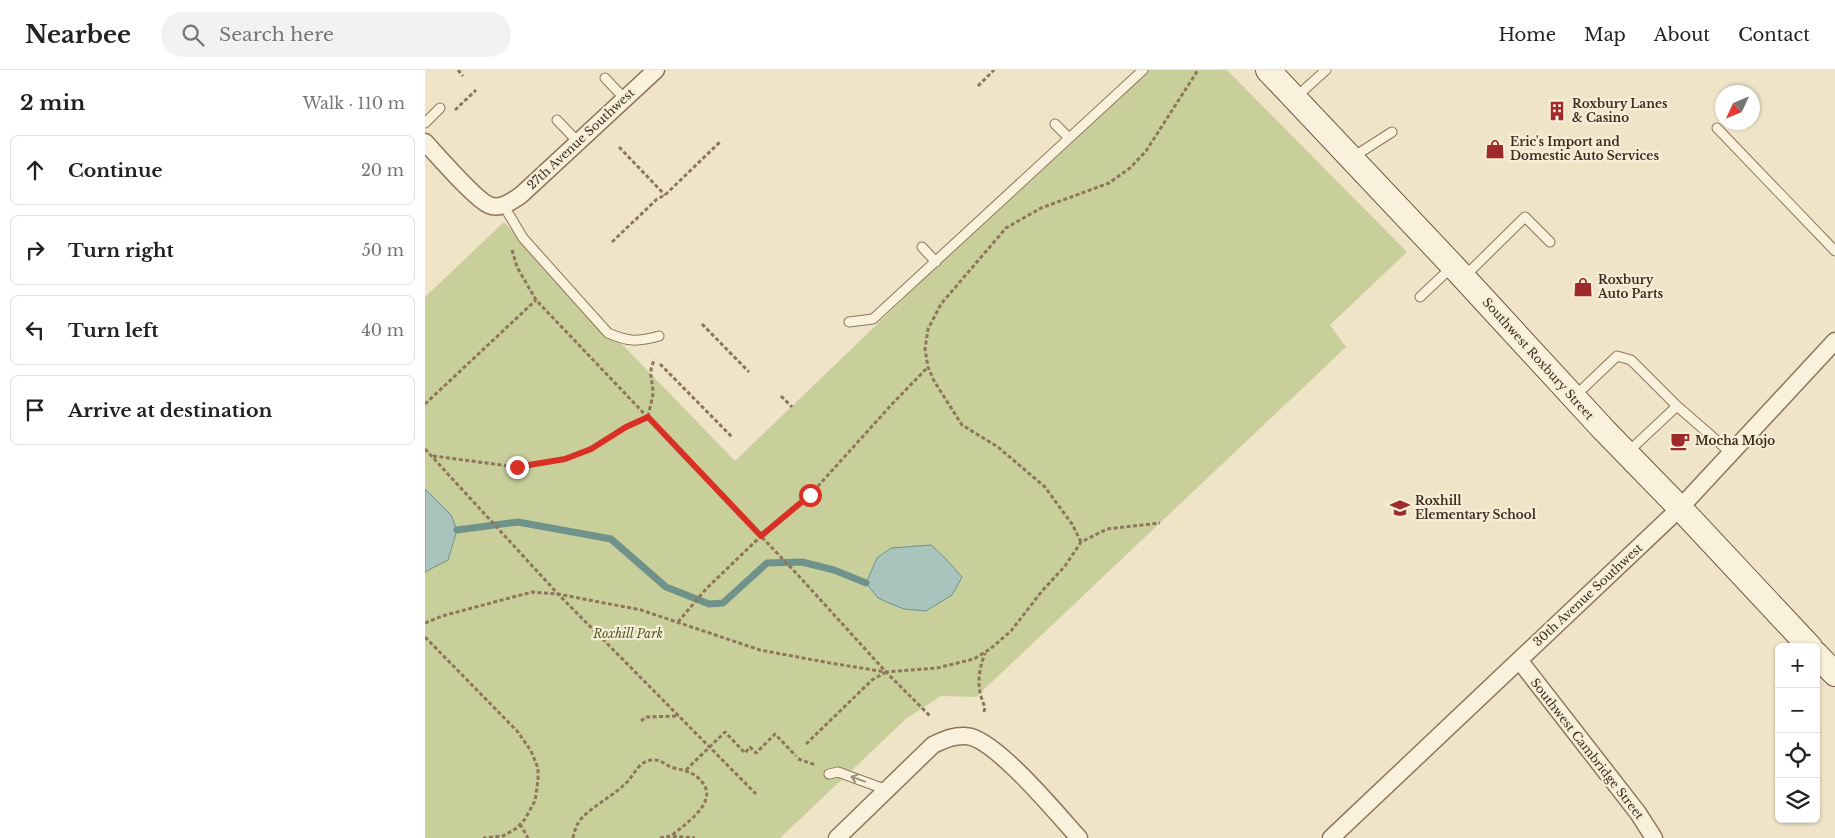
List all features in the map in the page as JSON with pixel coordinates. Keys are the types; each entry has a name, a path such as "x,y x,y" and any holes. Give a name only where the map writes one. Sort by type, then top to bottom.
{"main road":[{"name":"Southwest Roxbury Street","path":"1268,70 1626,454 1680,508 1806,643"},
{"path":"1820,658 1835,674"}],"street":[{"name":"27th Avenue Southwest","path":"504,206 521,196 656,70"},
{"path":"425,142 476,195 489,205 504,206"},
{"name":"30th Avenue Southwest","path":"1331,838 1680,508 1835,341"},
{"name":"Southwest Cambridge Street","path":"1519,660 1638,813 1654,838"},
{"path":"837,838 933,745 950,737 967,736 987,744 1008,761 1079,838"}],"lane":[{"path":"849,322 873,319 1143,70"},
{"path":"1295,98 1326,70"},
{"path":"605,78 625,99"},
{"path":"425,123 440,108"},
{"path":"557,120 578,142"},
{"path":"1055,124 1069,138"},
{"path":"1719,130 1835,251"},
{"path":"1350,158 1391,132"},
{"path":"504,206 523,238 607,333 625,340 644,340 659,336"},
{"path":"1420,297 1458,272 1525,217 1551,242"},
{"path":"922,247 936,262"},
{"path":"1573,397 1617,356 1631,360 1677,406 1731,453"},
{"path":"1626,454 1677,406"},
{"path":"829,774 838,772 887,790"}],"path":[{"path":"457,70 463,76"},
{"path":"978,86 994,70"},
{"path":"1081,542 1072,524 1045,487 998,447 962,426 934,381 928,367 925,348 928,329 941,304 1006,228 1041,208 1109,183 1130,168 1146,150 1198,70"},
{"path":"612,242 657,199 665,195 721,141"},
{"path":"619,147 665,195"},
{"path":"511,244 517,267 536,300 770,545 886,672 931,717"},
{"path":"425,404 536,300"},
{"path":"703,324 749,372"},
{"path":"648,417 653,394 650,377 651,365 655,359"},
{"path":"660,364 733,438"},
{"path":"678,622 706,590 761,536 810,495 928,367"},
{"path":"781,396 793,407"},
{"path":"432,456 517,467 565,459 591,449 626,427 648,417"},
{"path":"425,449 558,594 756,794"},
{"path":"425,623 442,616 532,592 558,594 641,610 761,650 886,672 937,668 974,659 1011,631 1042,591 1065,566 1081,542 1107,529 1160,523"},
{"path":"425,637 518,732 531,751 538,768 535,801 525,819 503,836 483,838"},
{"path":"984,712 985,707 981,699 978,673 985,652"},
{"path":"806,744 872,680 886,672"},
{"path":"641,721 646,717 680,716"},
{"path":"687,770 725,732 745,753 750,748 756,753 775,734 797,757 819,767"},
{"path":"573,838 574,831 580,820 629,781 642,764 652,760 694,773 707,789 707,796 703,806 693,818 671,836"},
{"path":"520,824 529,838"},
{"path":"660,838 671,836 695,838"}],"green space":[{"name":"Roxhill Park","path":"1141,70 1227,70 1407,252 1330,325 1346,347 976,697 941,696 907,718 780,838 425,838 425,297 504,222 735,461"}],"water":[{"path":"425,489 451,515 457,530 448,560 425,572"},
{"path":"931,545 962,577 952,595 926,611 904,609 878,598 866,583 877,558 891,548"}],"waterway":[{"path":"457,530 518,522 611,539 666,587 709,604 723,603 767,563 802,562 834,570 866,583"}],"place":[{"name":"Roxbury Lanes & Casino","path":"1557,111"},
{"name":"Eric's Import and Domestic Auto Services","path":"1495,149"},
{"name":"Roxbury Auto Parts","path":"1583,287"},
{"name":"Mocha Mojo","path":"1680,441"},
{"name":"Roxhill Elementary School","path":"1400,508"}],"route":[{"path":"517,467 565,459 591,449 626,427 648,417 761,536 810,495"}]}
